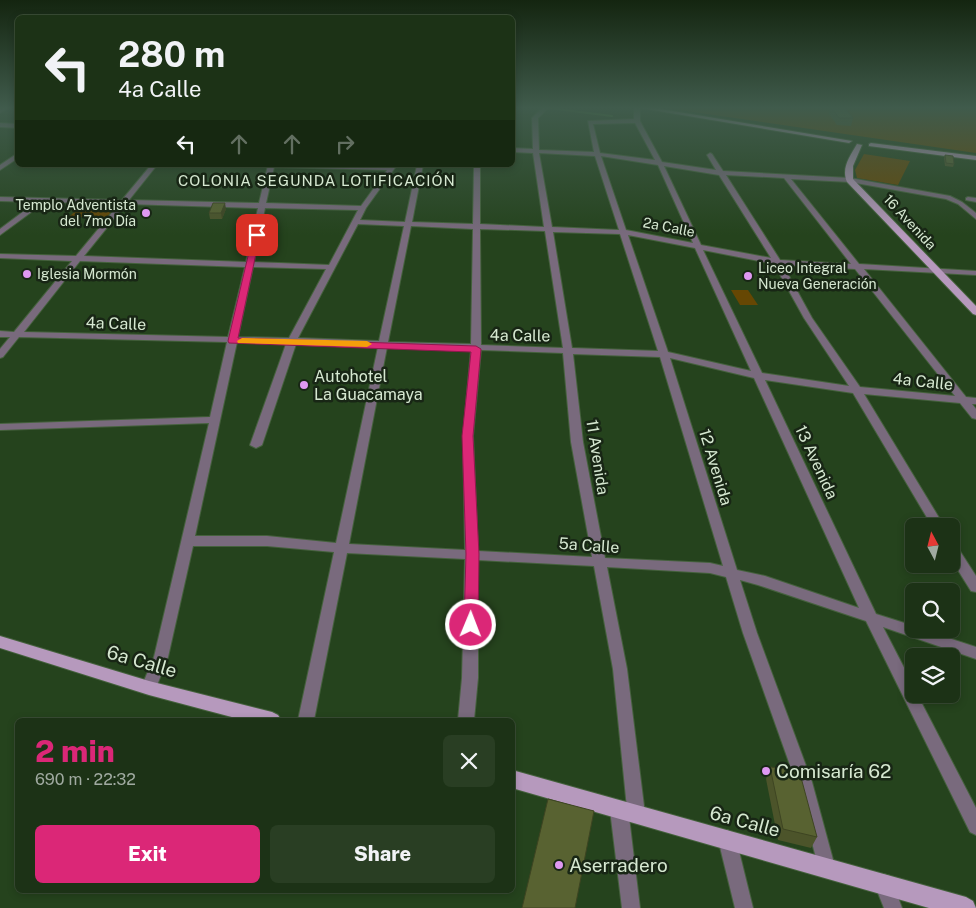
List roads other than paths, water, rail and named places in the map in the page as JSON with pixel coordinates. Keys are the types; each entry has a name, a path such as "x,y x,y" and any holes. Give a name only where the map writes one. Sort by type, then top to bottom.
{"main road":[{"path":"850,180 847,173 848,166 857,150"},
{"path":"933,150 976,156"},
{"name":"16 Avenida","path":"850,180 976,312"},
{"name":"6a Calle","path":"0,642 150,688 264,718"},
{"name":"6a Calle","path":"515,780 966,908"}],"street":[{"path":"521,150 597,154 660,162 722,173 850,180 948,197 960,203 976,217"},
{"name":"12 Avenida","path":"596,150 625,232 664,354 731,573 804,782 826,867"},
{"name":"13 Avenida","path":"653,150 700,246 710,273 870,616 976,826"},
{"name":"11 Avenida","path":"536,151 550,229 568,351 577,442 602,564 620,669 631,908"},
{"path":"710,155 777,262 808,318 857,390 933,518"},
{"path":"0,168 9,159"},
{"path":"0,355 152,167"},
{"path":"150,688 161,657 216,420 271,167"},
{"path":"256,445 292,341 362,208 392,167"},
{"path":"306,718 420,167"},
{"path":"466,718 470,678 472,554 468,436 476,349 475,228 477,167"},
{"path":"786,177 976,416"},
{"path":"0,199 362,208"},
{"path":"0,233 44,200"},
{"name":"2a Calle","path":"356,222 475,228 625,232 777,262 976,273"},
{"path":"0,256 330,267"},
{"name":"4a Calle","path":"0,334 292,341 476,349 664,354 759,376 857,390 976,401"},
{"path":"0,427 216,420"},
{"name":"5a Calle","path":"188,540 267,541 341,548 472,554 602,564 710,568 760,580 976,653"},
{"path":"960,562 976,588"},
{"path":"727,839 744,908"},
{"path":"883,883 893,908"}],"place":[{"name":"Templo Adventista del 7mo Día","path":"146,213"},
{"name":"Iglesia Mormón","path":"27,274"},
{"name":"Liceo Integral Nueva Generación","path":"748,276"},
{"name":"Autohotel La Guacamaya","path":"304,385"},
{"name":"Comisaría 62","path":"766,771"},
{"name":"Aserradero","path":"559,865"}],"district":[{"name":"COLONIA SEGUNDA LOTIFICACIÓN","path":"317,181"}]}
